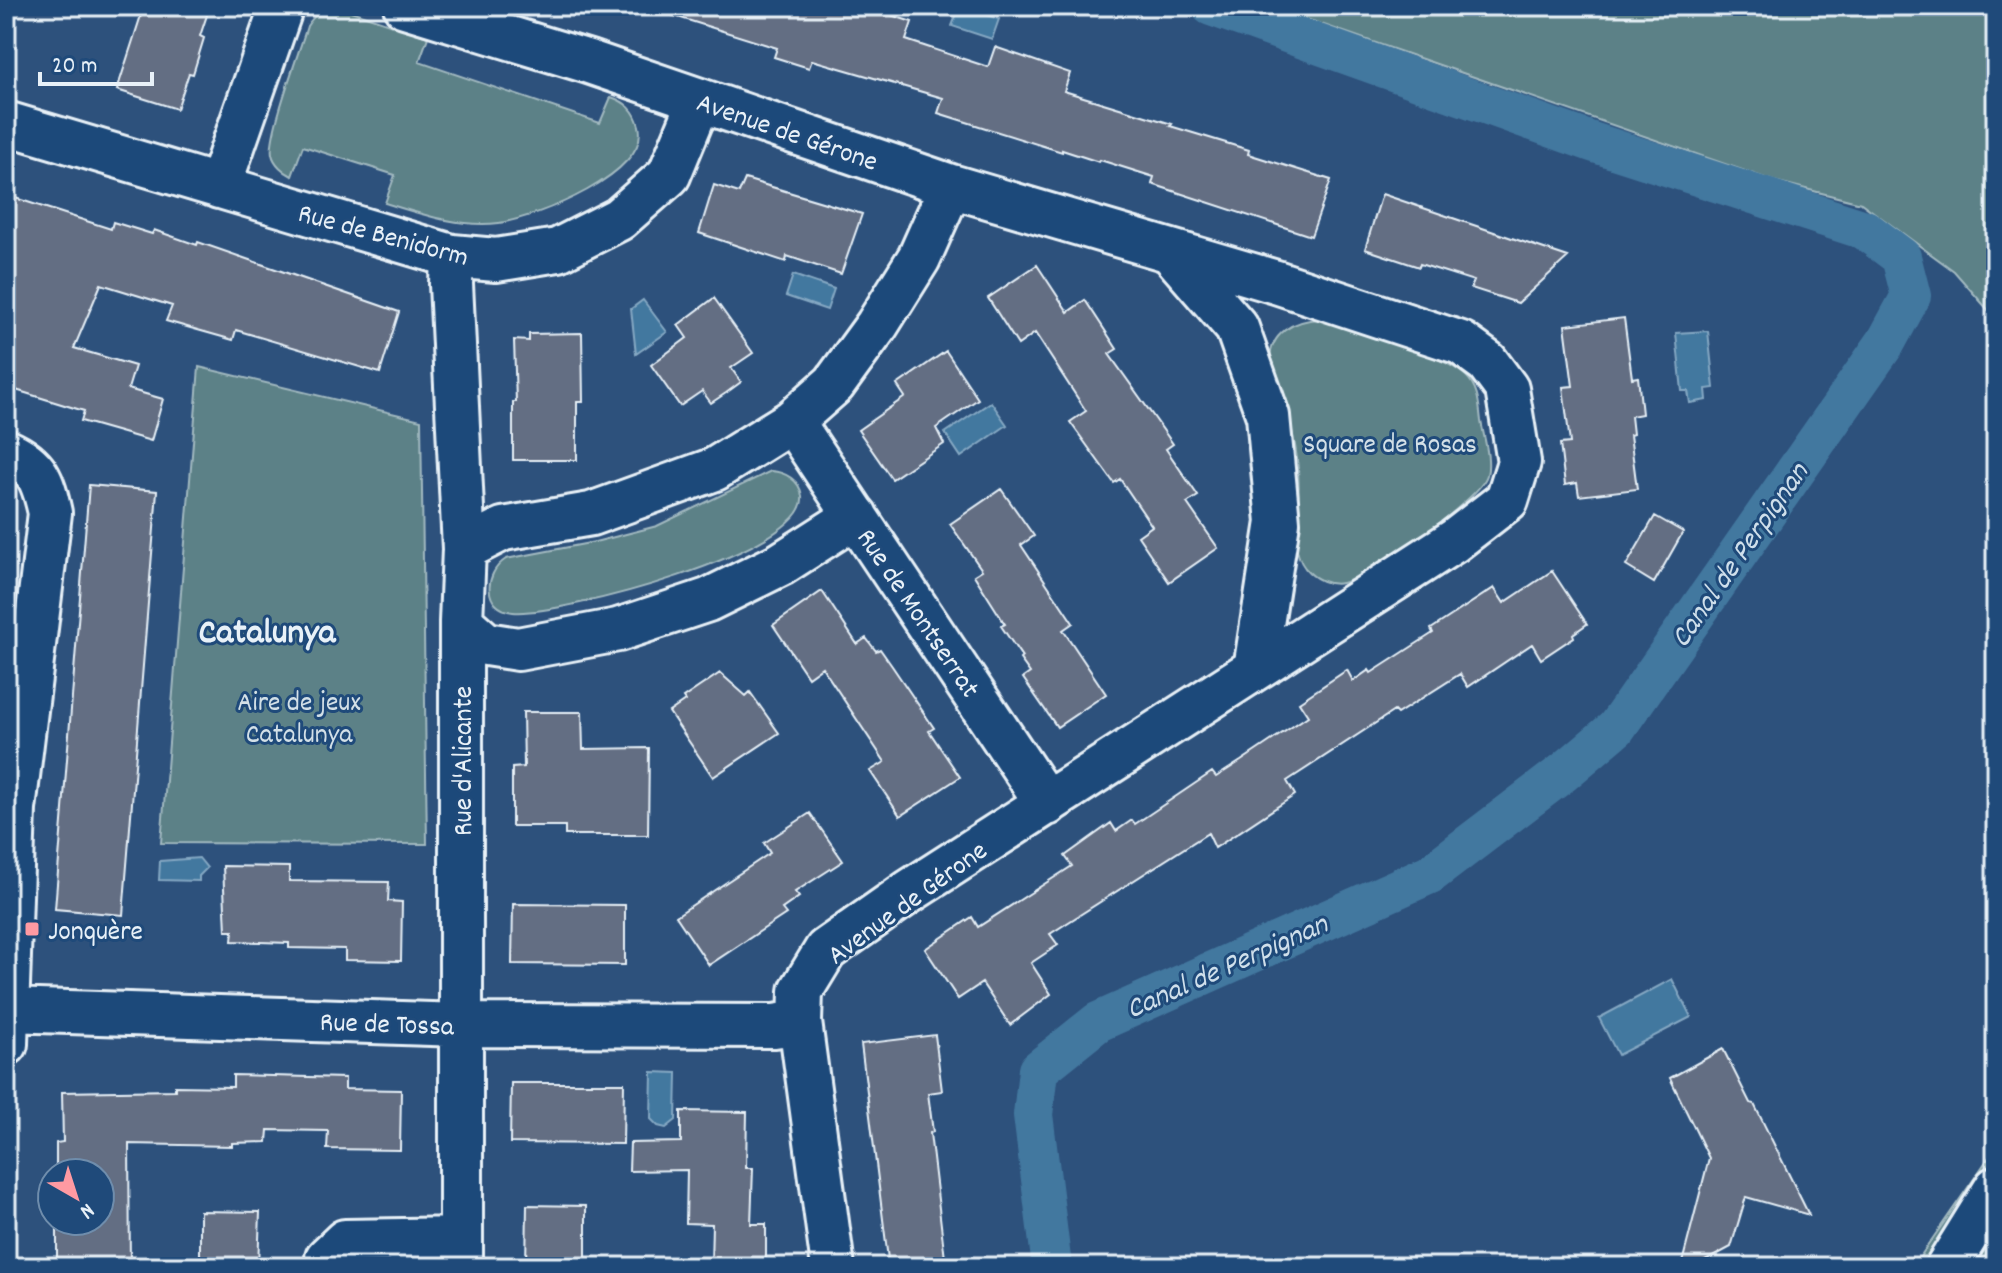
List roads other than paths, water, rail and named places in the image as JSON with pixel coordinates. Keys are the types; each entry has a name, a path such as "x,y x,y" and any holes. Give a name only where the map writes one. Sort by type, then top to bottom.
{"street":[{"path":"219,187 282,6"},
{"name":"Avenue de Gérone","path":"405,6 589,62 951,186 1276,282 1461,343 1487,362 1507,389 1519,462 1507,500 1454,541 910,891 826,950 801,991 800,1022 833,1267"},
{"name":"Rue de Benidorm","path":"6,123 452,256 496,260 558,250 619,219 669,175 700,100"},
{"path":"464,549 503,529 591,514 715,469 792,421 834,384 877,325 919,258 951,186"},
{"path":"1171,252 1237,328 1268,416 1278,522 1255,669"},
{"name":"Rue d'Alicante","path":"452,256 464,549 461,622 461,1253"},
{"name":"Rue de Montserrat","path":"792,421 1047,804"},
{"path":"6,451 25,459 44,485 50,513 10,811 7,1027"},
{"path":"461,622 486,644 518,649 618,630 708,600 781,564 856,516"},
{"name":"Rue de Tossa","path":"7,1027 774,1026 800,1022"},
{"path":"1947,1267 1996,1188"},
{"path":"327,1267 327,1258 345,1241 461,1253"}],"water":[{"path":"960,6 999,19 992,39 952,26"},
{"path":"793,275 834,289 827,310 786,296"},
{"path":"643,300 667,332 636,354 631,309"},
{"path":"1708,331 1714,388 1706,389 1707,400 1690,403 1688,391 1682,391 1676,333"},
{"path":"991,402 1007,425 961,457 945,433"},
{"path":"199,858 207,868 199,876 199,881 159,880 160,861"},
{"path":"1672,979 1691,1017 1618,1055 1599,1018"},
{"path":"652,1072 677,1073 676,1120 666,1128 658,1126 651,1119"}],"waterway":[{"name":"Canal de Perpignan","path":"1052,1267 1033,1115 1038,1070 1098,1022 1430,874 1564,772 1616,728 1886,342 1911,296 1901,257 1865,230 1592,142 1211,6"}],"place":[{"name":"Jonquère","path":"32,929"}],"district":[{"name":"Catalunya","path":"267,629"}],"park label":[{"name":"Square de Rosas","path":"1390,442"},
{"name":"Aire de jeux Catalunya","path":"299,716"}]}
